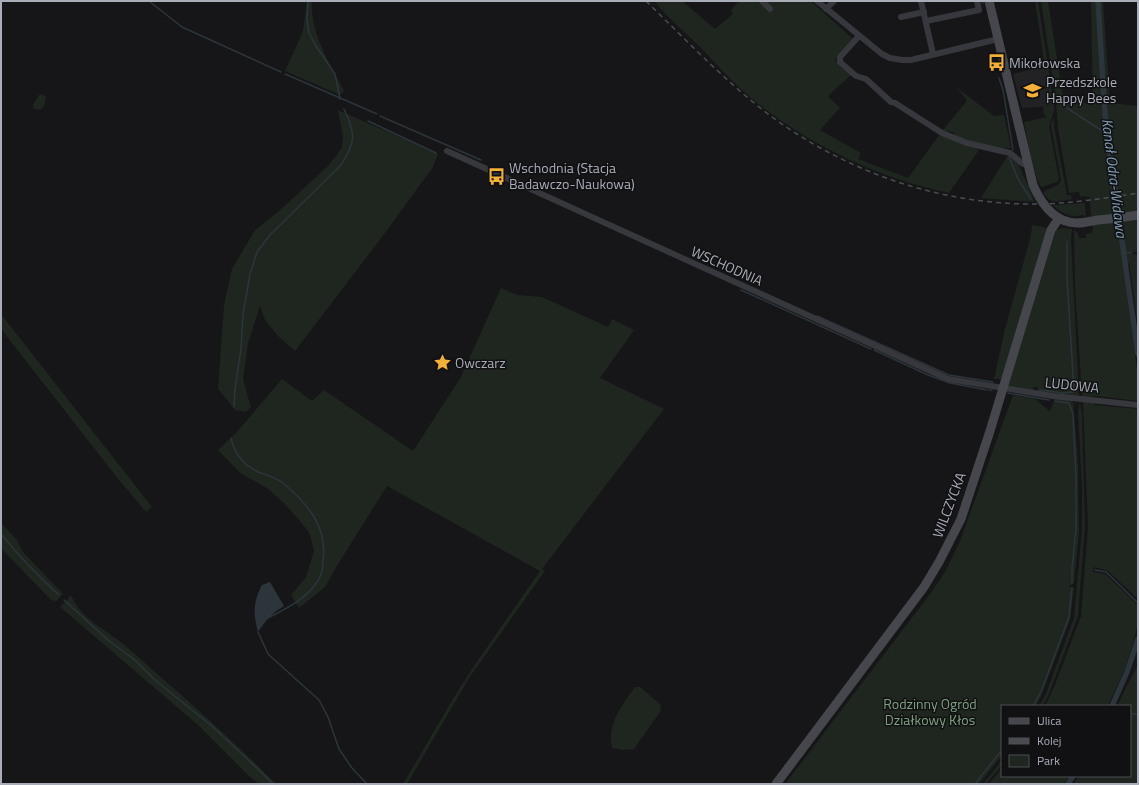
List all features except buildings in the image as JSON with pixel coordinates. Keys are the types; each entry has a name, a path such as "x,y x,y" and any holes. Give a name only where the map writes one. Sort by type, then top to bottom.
{"street":[{"path":"762,1 770,9"},
{"path":"817,1 882,54 890,58 911,60 998,39"},
{"path":"826,9 834,1"},
{"path":"921,1 933,54"},
{"path":"926,21 979,10 977,1"},
{"path":"989,1 1033,185 1039,197 1048,209 1059,218 1073,223 1138,215"},
{"path":"901,17 924,12"},
{"path":"859,36 840,57 840,62 856,76 866,79 893,102 942,133 967,144 1010,153 1023,164 1028,164"},
{"name":"WSCHODNIA","path":"447,151 935,374 948,379 1003,388"},
{"name":"WILCZYCKA","path":"776,784 924,587 939,562 961,519 1050,234 1059,218"},
{"name":"LUDOWA","path":"1003,388 1059,397 1138,405"}],"shaded area":[{"name":"Przedszkole Happy Bees","path":"1045,66 1051,106 1022,108 1013,74"},
{"path":"270,582 284,606 270,617 258,632 255,619 255,603 262,585"}],"green space":[{"path":"307,1 312,1 314,25 318,37 327,59 344,91 340,95 285,71 302,34"},
{"path":"655,1 682,1 715,29 733,14 731,10 739,1 811,1 853,39 835,60 851,75 828,96 840,108 820,130 861,153 858,159 908,178 940,134 979,150 949,193 895,178 844,157 796,130 751,98 668,16"},
{"path":"1035,1 1038,1 1054,106 1054,111 1049,126 1059,179 1057,182 1042,187 1039,184 1034,168 1024,122 1047,117 1044,114 1043,107 1051,106"},
{"path":"1041,1 1048,1 1063,97 1093,105 1091,1 1103,1 1110,103 1138,106 1138,252 1132,252 1132,254 1138,255 1138,326 1129,263 1123,264 1138,377 1138,401 1097,396 1084,397 1082,395 1073,232 1074,230 1078,233 1079,238 1086,238 1086,234 1091,233 1093,229 1089,197 1080,197 1079,192 1069,193 1058,128 1056,101"},
{"path":"956,87 994,116 1004,115 1011,148 983,145 955,136 953,132 942,131 966,102 966,99"},
{"path":"42,94 46,97 44,106 40,110 34,109 33,105 39,95"},
{"path":"338,110 438,154 433,167 385,233 295,351 279,337 265,320 260,306 248,344 243,379 251,408 245,412 235,410 218,389 224,305 232,269 255,230 279,211 328,166 337,155 342,147 343,137"},
{"path":"1054,117 1054,126 1067,195 1071,195 1072,199 1056,202 1049,200 1043,193 1058,185 1061,181 1051,125"},
{"path":"1008,155 1018,163 1035,202 981,198"},
{"path":"1085,203 1086,217 1083,215 1075,216 1067,214 1060,211 1053,205"},
{"path":"1032,225 1044,227 1047,231 1003,379 994,379 1005,329 1031,235"},
{"path":"1062,228 1072,229 1071,239 1079,396 1038,391 1037,387 1034,387 1033,391 1010,387 1008,384 1056,230"},
{"path":"501,288 517,295 542,297 608,327 612,319 634,330 600,378 664,409 542,569 545,571 469,678 407,784 403,784 472,669 540,571 387,486 325,587 299,608 291,595 306,577 314,551 309,532 286,505 267,488 240,473 218,450 235,434 282,379 312,401 324,390 413,451 461,377"},
{"path":"1,314 152,507 146,512 119,480 1,329"},
{"name":"Rodzinny Ogród Działkowy Kłos","path":"1013,395 1035,399 1050,411 1055,398 1070,400 1073,402 1078,461 1079,533 1074,582 1070,585 1070,587 1074,588 1070,620 1036,705 1001,705 1001,756 979,784 785,784 930,594 945,572 960,541"},
{"path":"1083,401 1094,402 1094,405 1138,409 1138,599 1108,571 1094,567 1093,572 1105,574 1138,605 1138,624 1125,669 1108,705 1045,705 1055,685 1081,616 1088,527"},
{"path":"1080,402 1082,415 1085,525 1078,616 1049,694 1044,705 1040,705 1045,696 1074,618 1082,529 1082,488 1078,411"},
{"path":"1,523 17,540 22,551 63,594 56,601 51,600 1,548"},
{"path":"71,595 75,603 88,618 120,642 166,681 222,731 276,784 259,784 248,775 198,725 60,607"},
{"path":"1138,664 1138,784 1073,784 1078,777 1131,777 1131,705 1118,705"},
{"path":"635,687 640,687 661,705 660,712 634,749 623,750 612,748 612,731 617,715"},
{"path":"1001,761 1001,766 986,784 983,784"},
{"path":"1001,769 1001,777 1068,777 1064,784 989,784"}],"waterway":[{"path":"149,1 182,27 281,72"},
{"path":"308,1 307,20 309,33 335,74 340,99"},
{"name":"Kanał Odra-Widawa","path":"1098,1 1107,134 1138,354"},
{"path":"285,74 377,114"},
{"path":"999,78 1003,90 1013,150"},
{"path":"1067,108 1107,134"},
{"path":"234,407 241,349 243,314 250,274 257,252 270,235 341,165 346,157 353,138 351,125 344,109"},
{"path":"380,116 481,160"},
{"path":"368,121 436,153"},
{"path":"1009,157 1018,179 1031,199"},
{"path":"1040,390 1062,393 1074,391 1067,279 1067,242"},
{"path":"1124,252 1132,253"},
{"path":"741,290 871,349"},
{"path":"817,316 949,375 993,382"},
{"path":"874,350 928,375 950,383 987,390"},
{"path":"1008,393 1049,400"},
{"path":"1055,401 1069,403 1073,414 1076,478 1076,529 1072,583"},
{"path":"231,438 232,444 245,464 280,481 300,499 314,517 322,537 324,549 323,568 319,579 303,597 266,619"},
{"path":"1,534 29,566 59,595"},
{"path":"1095,570 1106,572 1138,603"},
{"path":"1034,705 1041,692 1069,617 1072,588"},
{"path":"64,600 108,640 135,660 155,680 212,726 273,784"},
{"path":"258,632 268,654 319,700 328,717 339,749 352,768 367,784"},
{"name":"Kanał Odra-Widawa","path":"1112,705 1127,672 1138,639"},
{"path":"1131,713 1138,715"},
{"path":"975,784 1001,751"},
{"name":"Kanał Odra-Widawa","path":"1068,784 1072,777"}],"railway":[{"path":"646,1 721,74 768,114 798,135 863,169 898,182 933,192 969,199 1005,203 1066,203 1138,193"}],"place":[{"name":"Mikołowska","path":"996,63"},
{"name":"Przedszkole Happy Bees","path":"1033,90"},
{"name":"Wschodnia (Stacja Badawczo-Naukowa)","path":"496,176"},
{"name":"Owczarz","path":"442,363"}]}
